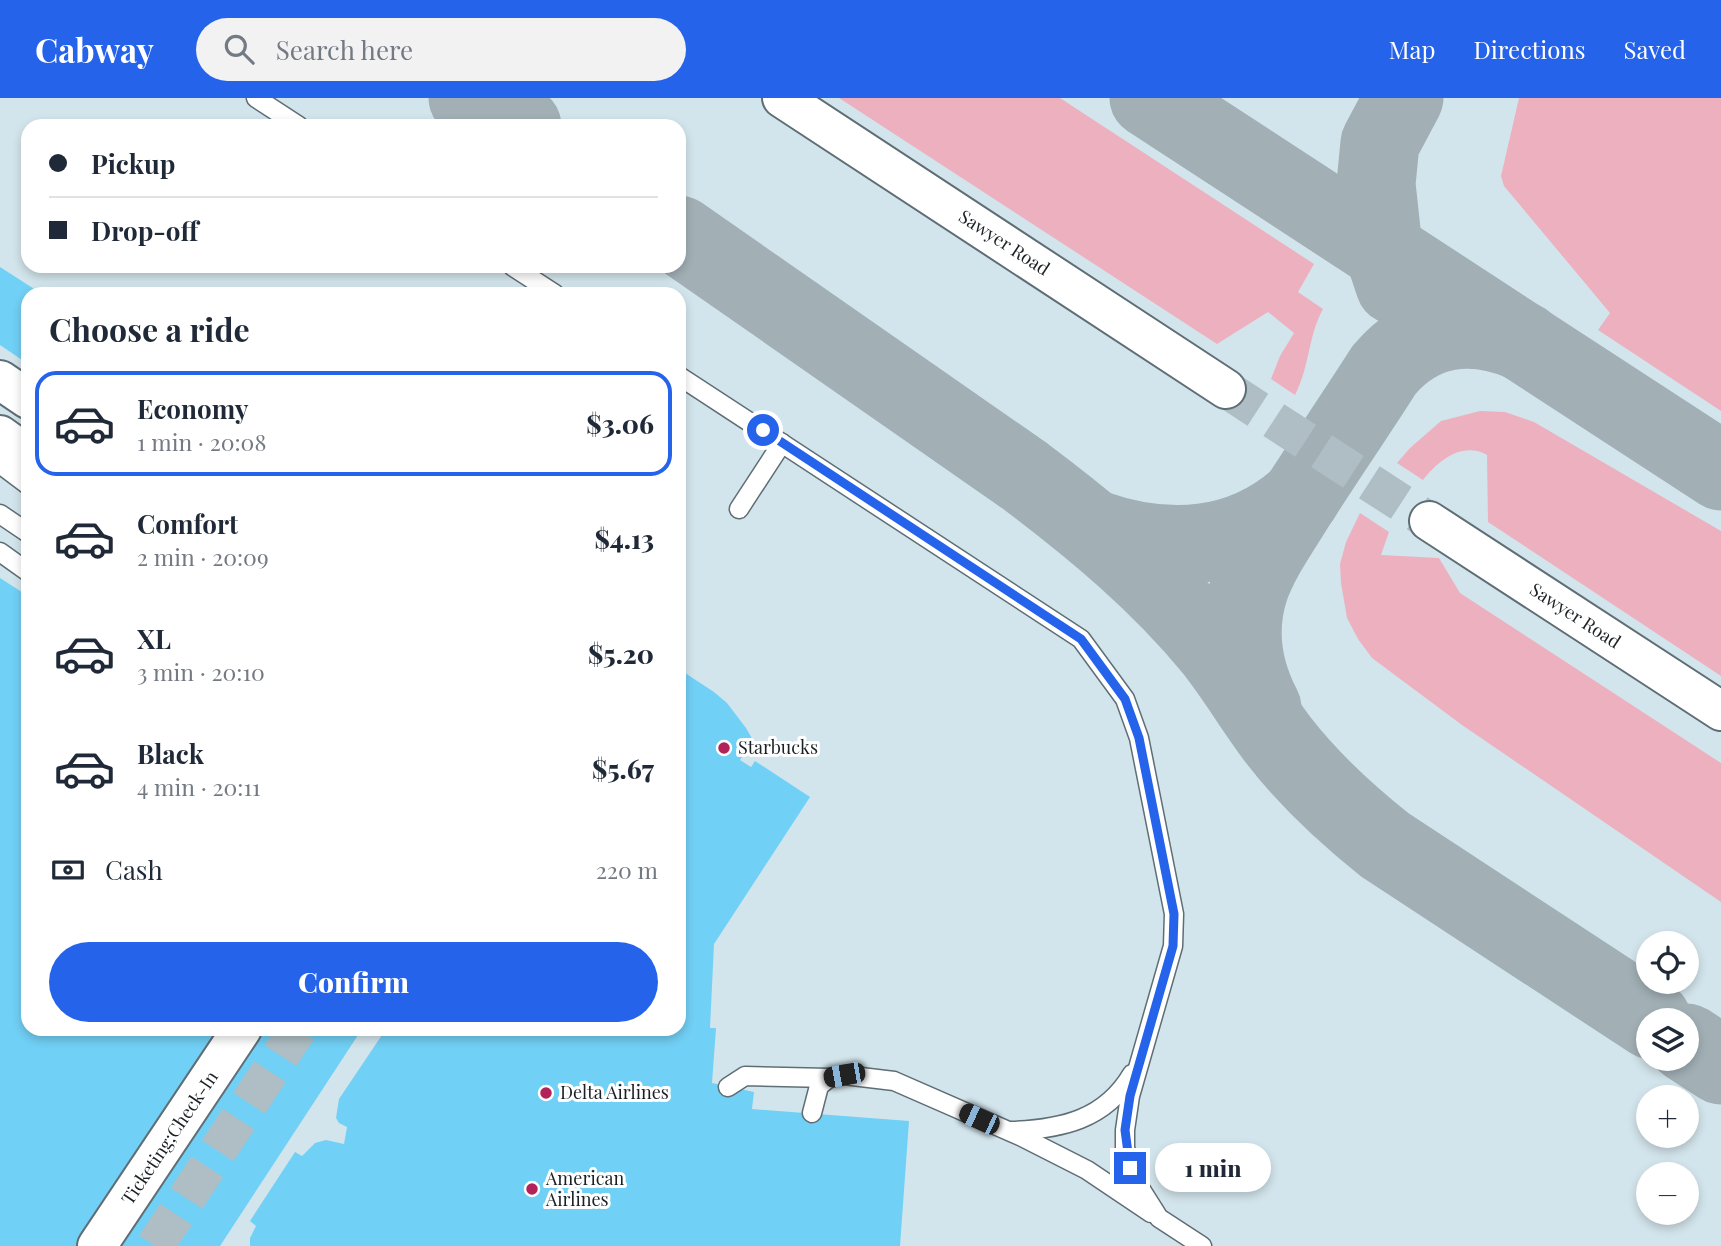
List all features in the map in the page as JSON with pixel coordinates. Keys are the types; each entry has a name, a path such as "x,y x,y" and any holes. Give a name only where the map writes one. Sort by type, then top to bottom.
{"street":[{"name":"Sawyer Road","path":"782,98 1226,389"},
{"path":"0,380 21,394"},
{"path":"0,435 21,450"},
{"name":"Sawyer Road","path":"1429,521 1721,711"},
{"name":"Ticketing;Check-In","path":"97,1246 237,1036"}],"lane":[{"path":"256,98 288,119"},
{"path":"523,273 544,287"},
{"path":"686,381 1081,639 1125,699 1139,738 1150,788 1175,932 1128,1105 1125,1130 1125,1148 1135,1181 1159,1218"},
{"path":"738,509 782,443"},
{"path":"0,464 21,480"},
{"path":"0,514 21,528"},
{"path":"0,552 21,567"},
{"path":"1005,1131 1061,1127 1084,1118 1119,1091 1130,1078 1140,1058"},
{"path":"728,1087 745,1076 829,1078 844,1075 894,1081 1022,1137 1087,1170 1202,1246"},
{"path":"812,1113 819,1086 829,1078"}],"shaded area":[{"path":"839,98 1060,98 1314,264 1298,292 1323,309 1295,395 1271,379 1280,356 1294,333 1268,312 1217,344"},
{"path":"1519,98 1721,98 1721,411 1598,330 1610,313 1504,186 1501,176"},
{"path":"1480,411 1505,412 1534,422 1721,531 1721,676 1488,522 1487,455 1469,450 1451,455 1423,480 1397,463 1441,421"},
{"path":"1360,513 1389,532 1381,555 1439,558 1460,593 1721,763 1721,902 1462,725 1372,658 1347,618 1341,583 1340,564 1346,542"}],"building":[{"path":"0,267 31,287 21,287 21,359 0,345"},
{"path":"0,578 21,592 21,1036 357,1036 220,1246 0,1246"},
{"path":"686,674 727,703 746,728 753,740 740,760 751,767 755,761 810,797 714,944 710,1028 716,1028 712,1083 754,1092 752,1109 909,1121 900,1246 250,1246 250,1238 256,1226 250,1221 295,1152 302,1156 315,1143 326,1140 344,1144 347,1127 336,1118 339,1099 381,1036 686,1036"}],"taxiway":[{"path":"468,98 508,119"},
{"path":"1149,98 1721,471"},
{"path":"1395,285 1383,249 1376,184 1380,143 1404,98"},
{"path":"686,240 1025,476 1076,515 1148,579 1193,625 1214,649 1291,756 1342,809 1385,845 1636,1010"},
{"path":"1262,708 1250,679 1243,650 1243,620 1249,589 1275,538 1384,370 1415,344 1449,331 1486,331 1524,342"},
{"path":"1093,529 1148,543 1202,543 1229,538 1254,528 1278,515 1301,497"},
{"path":"1699,1051 1721,1065"}],"tunnel":[{"path":"1226,389 1429,521"},
{"path":"155,1246 293,1036"}],"place":[{"name":"Starbucks","path":"724,748"},
{"name":"Delta Airlines","path":"546,1093"},
{"name":"American Airlines","path":"532,1189"}],"route":[{"path":"763,430 1081,639 1125,699 1139,738 1150,788 1175,932 1130,1096 1125,1130 1125,1148 1130,1168"}]}
